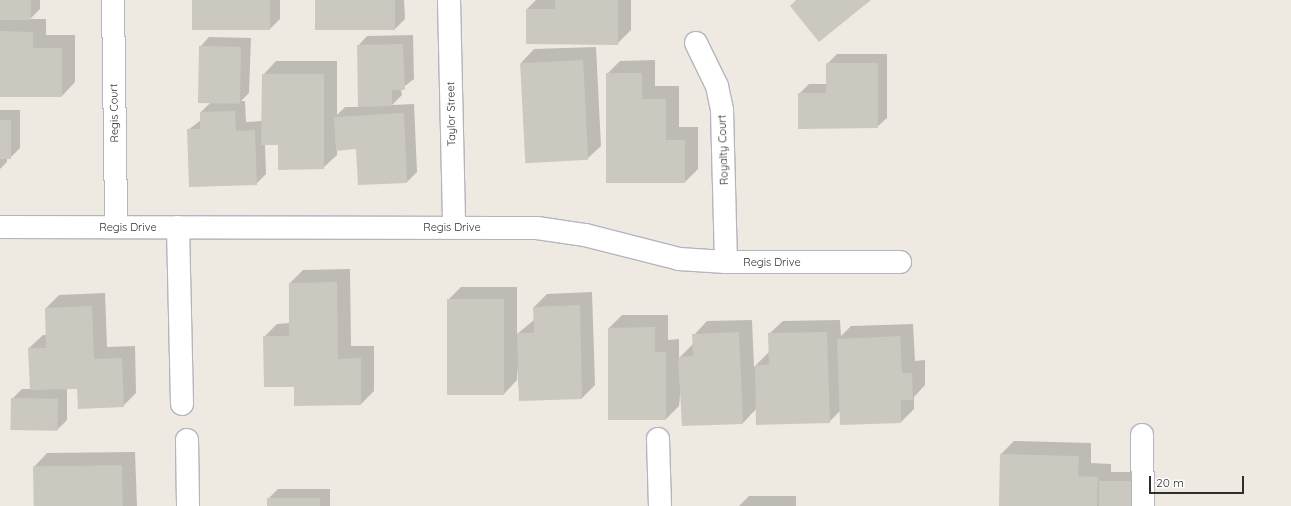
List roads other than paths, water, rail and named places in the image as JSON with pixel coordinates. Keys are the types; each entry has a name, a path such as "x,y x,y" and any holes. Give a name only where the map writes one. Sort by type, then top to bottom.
{"street":[{"name":"Regis Court","path":"113,0 116,227"},
{"name":"Taylor Street","path":"449,0 454,227"},
{"name":"Royalty Court","path":"696,43 717,86 722,110 726,262"},
{"name":"Regis Drive","path":"0,227 537,228 585,235 679,259 726,262 900,262"},
{"path":"178,227 182,404"},
{"path":"1142,435 1143,506"},
{"path":"658,439 660,506"},
{"path":"187,440 188,506"}]}
